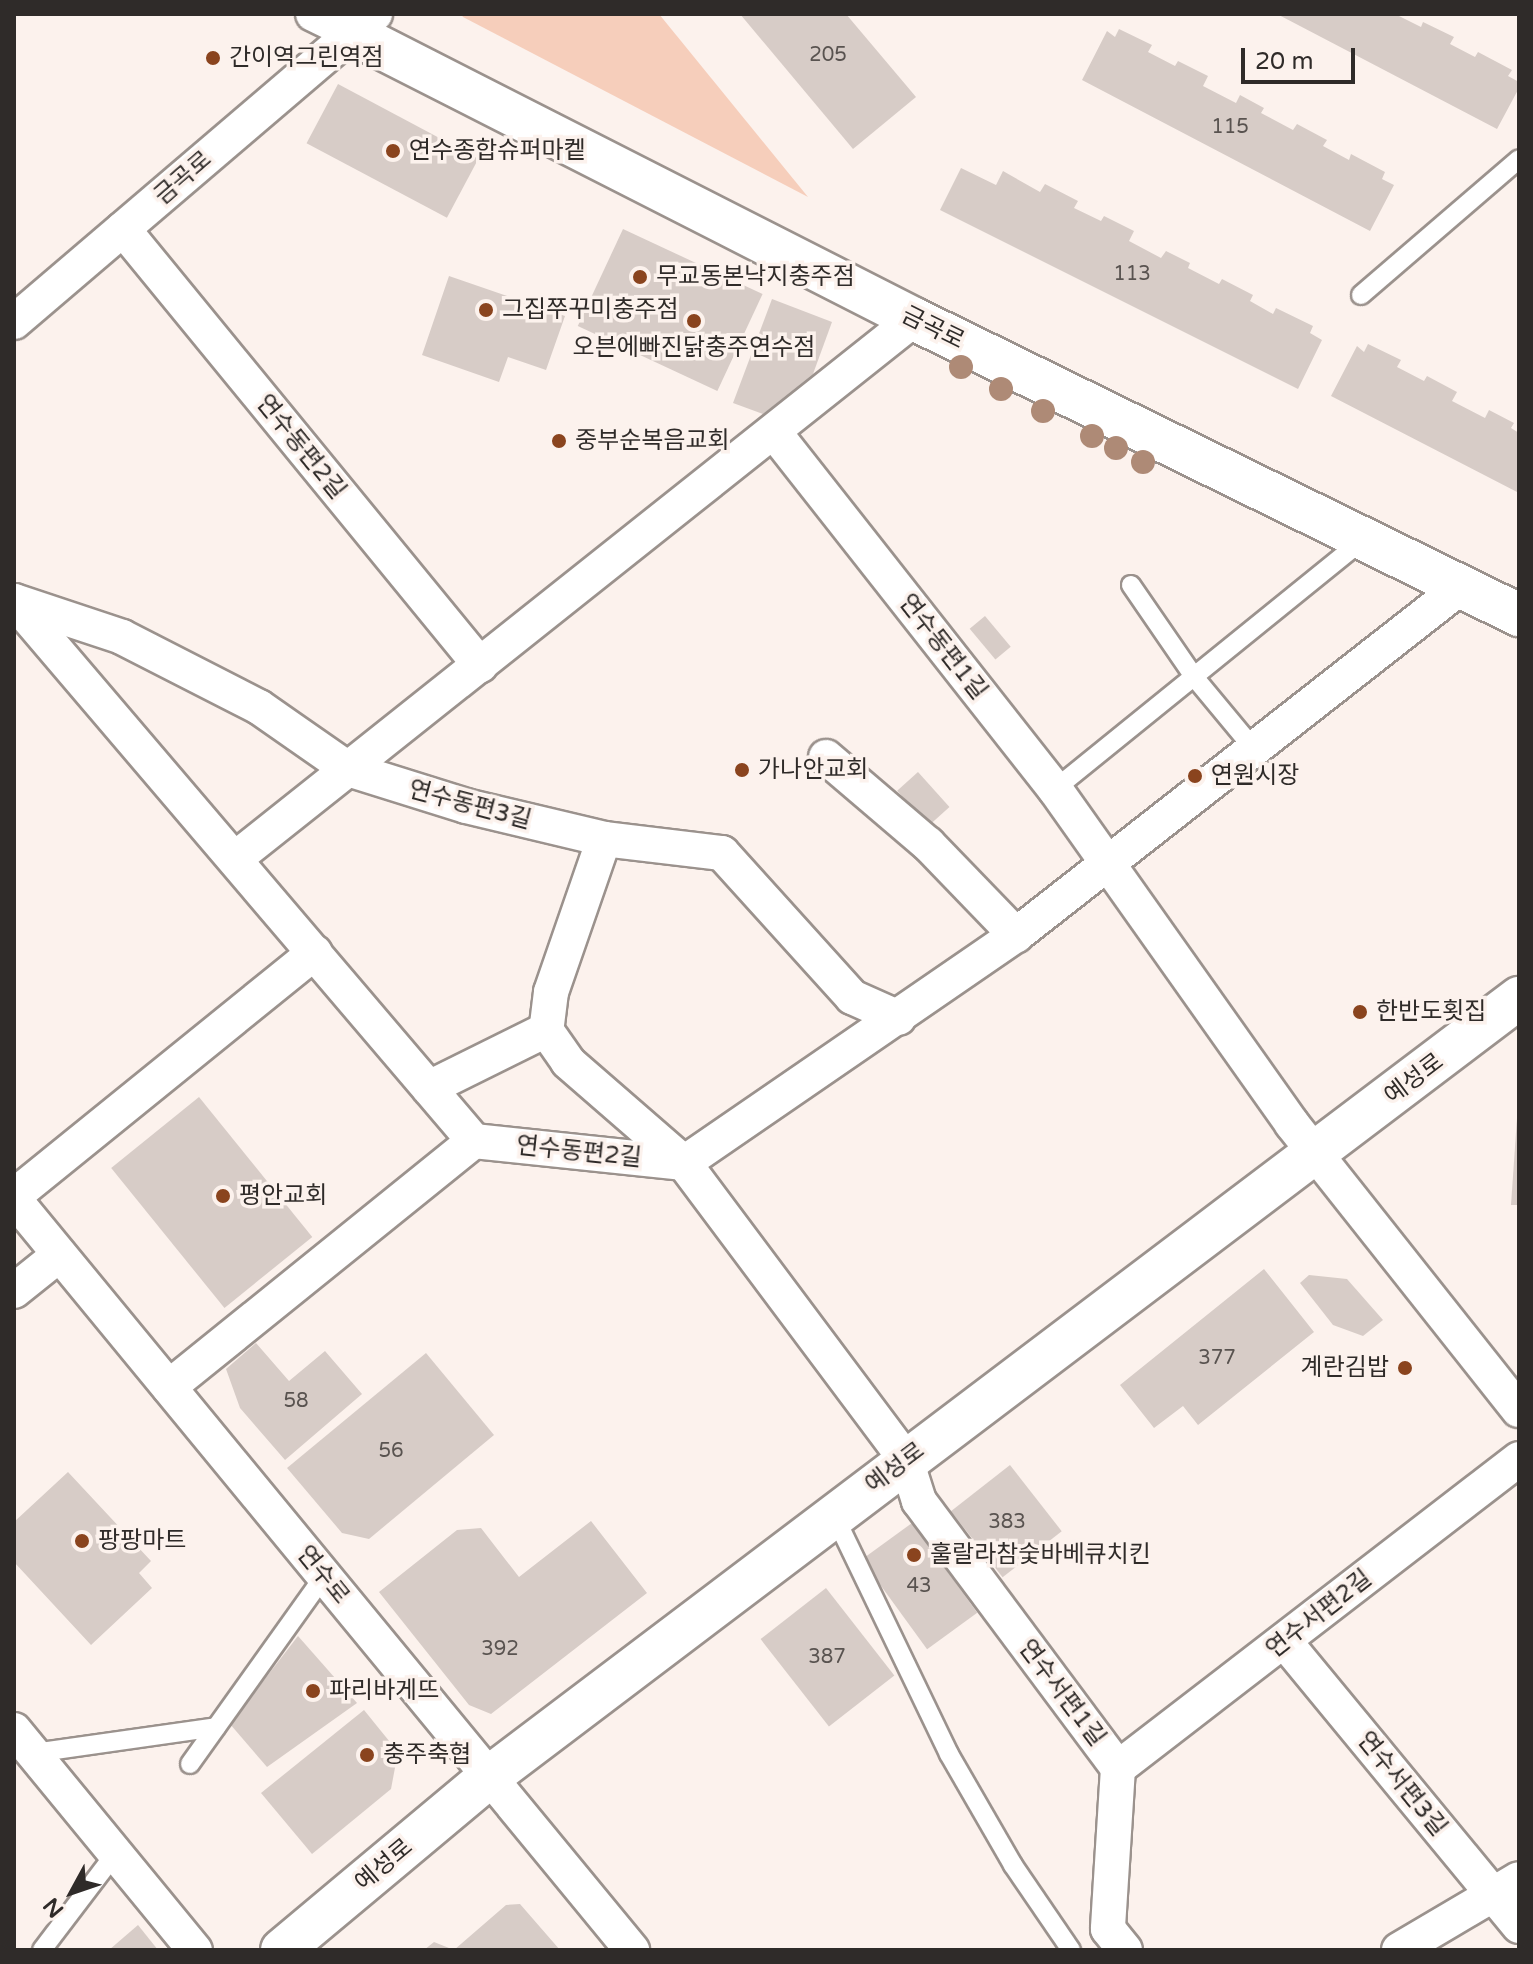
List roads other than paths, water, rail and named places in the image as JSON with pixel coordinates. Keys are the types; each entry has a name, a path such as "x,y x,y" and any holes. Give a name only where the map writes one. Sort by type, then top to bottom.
{"street":[{"name":"금곡로","path":"313,14 363,23 914,319 1519,615"},
{"name":"금곡로","path":"14,322 363,23"},
{"name":"연수동편2길","path":"123,229 480,665"},
{"path":"236,858 914,319"},
{"name":"연수동편1길","path":"774,432 1055,789 1315,1153"},
{"path":"684,1163 1016,935 1462,586"},
{"path":"14,601 474,1141 169,1387"},
{"name":"연수동편3길","path":"14,601 122,637 259,707 348,769 466,806 604,839 722,853 852,997 899,1018"},
{"path":"826,757 928,844 1016,935"},
{"path":"604,839 551,992 546,1030 568,1062 684,1163 906,1460"},
{"path":"14,1198 315,952"},
{"name":"예성로","path":"282,1950 488,1778 1519,998"},
{"path":"429,1088 546,1030"},
{"name":"연수동편2길","path":"474,1141 684,1163"},
{"path":"1315,1153 1519,1410"},
{"name":"연수로","path":"14,1198 632,1950"},
{"path":"14,1291 59,1255"},
{"name":"연수서편2길","path":"1118,1768 1519,1459"},
{"name":"연수서편1길","path":"906,1460 919,1501 1118,1768 1106,1943"},
{"name":"연수서편3길","path":"1285,1642 1505,1886 1519,1926"},
{"path":"24,1742 195,1950"},
{"path":"1399,1950 1505,1886"}],"lane":[{"path":"1361,295 1519,159"},
{"path":"1055,789 1365,539"},
{"path":"1131,585 1195,678 1254,749"},
{"path":"834,1515 949,1754 1013,1865 1071,1950"},
{"path":"190,1764 324,1576"},
{"path":"24,1742 216,1727"},
{"path":"42,1950 115,1854"}],"place":[{"name":"간이역그린역점","path":"213,58"},
{"name":"연수종합슈퍼마켙","path":"393,151"},
{"name":"무교동본낙지충주점","path":"640,277"},
{"name":"그집쭈꾸미충주점","path":"486,310"},
{"name":"오븐에빠진닭충주연수점","path":"694,321"},
{"name":"중부순복음교회","path":"559,441"},
{"name":"가나안교회","path":"742,770"},
{"name":"연원시장","path":"1195,776"},
{"name":"한반도횟집","path":"1360,1012"},
{"name":"평안교회","path":"223,1196"},
{"name":"계란김밥","path":"1405,1368"},
{"name":"팡팡마트","path":"82,1541"},
{"name":"훌랄라참숯바베큐치킨","path":"914,1555"},
{"name":"파리바게뜨","path":"313,1691"},
{"name":"충주축협","path":"367,1755"}]}
